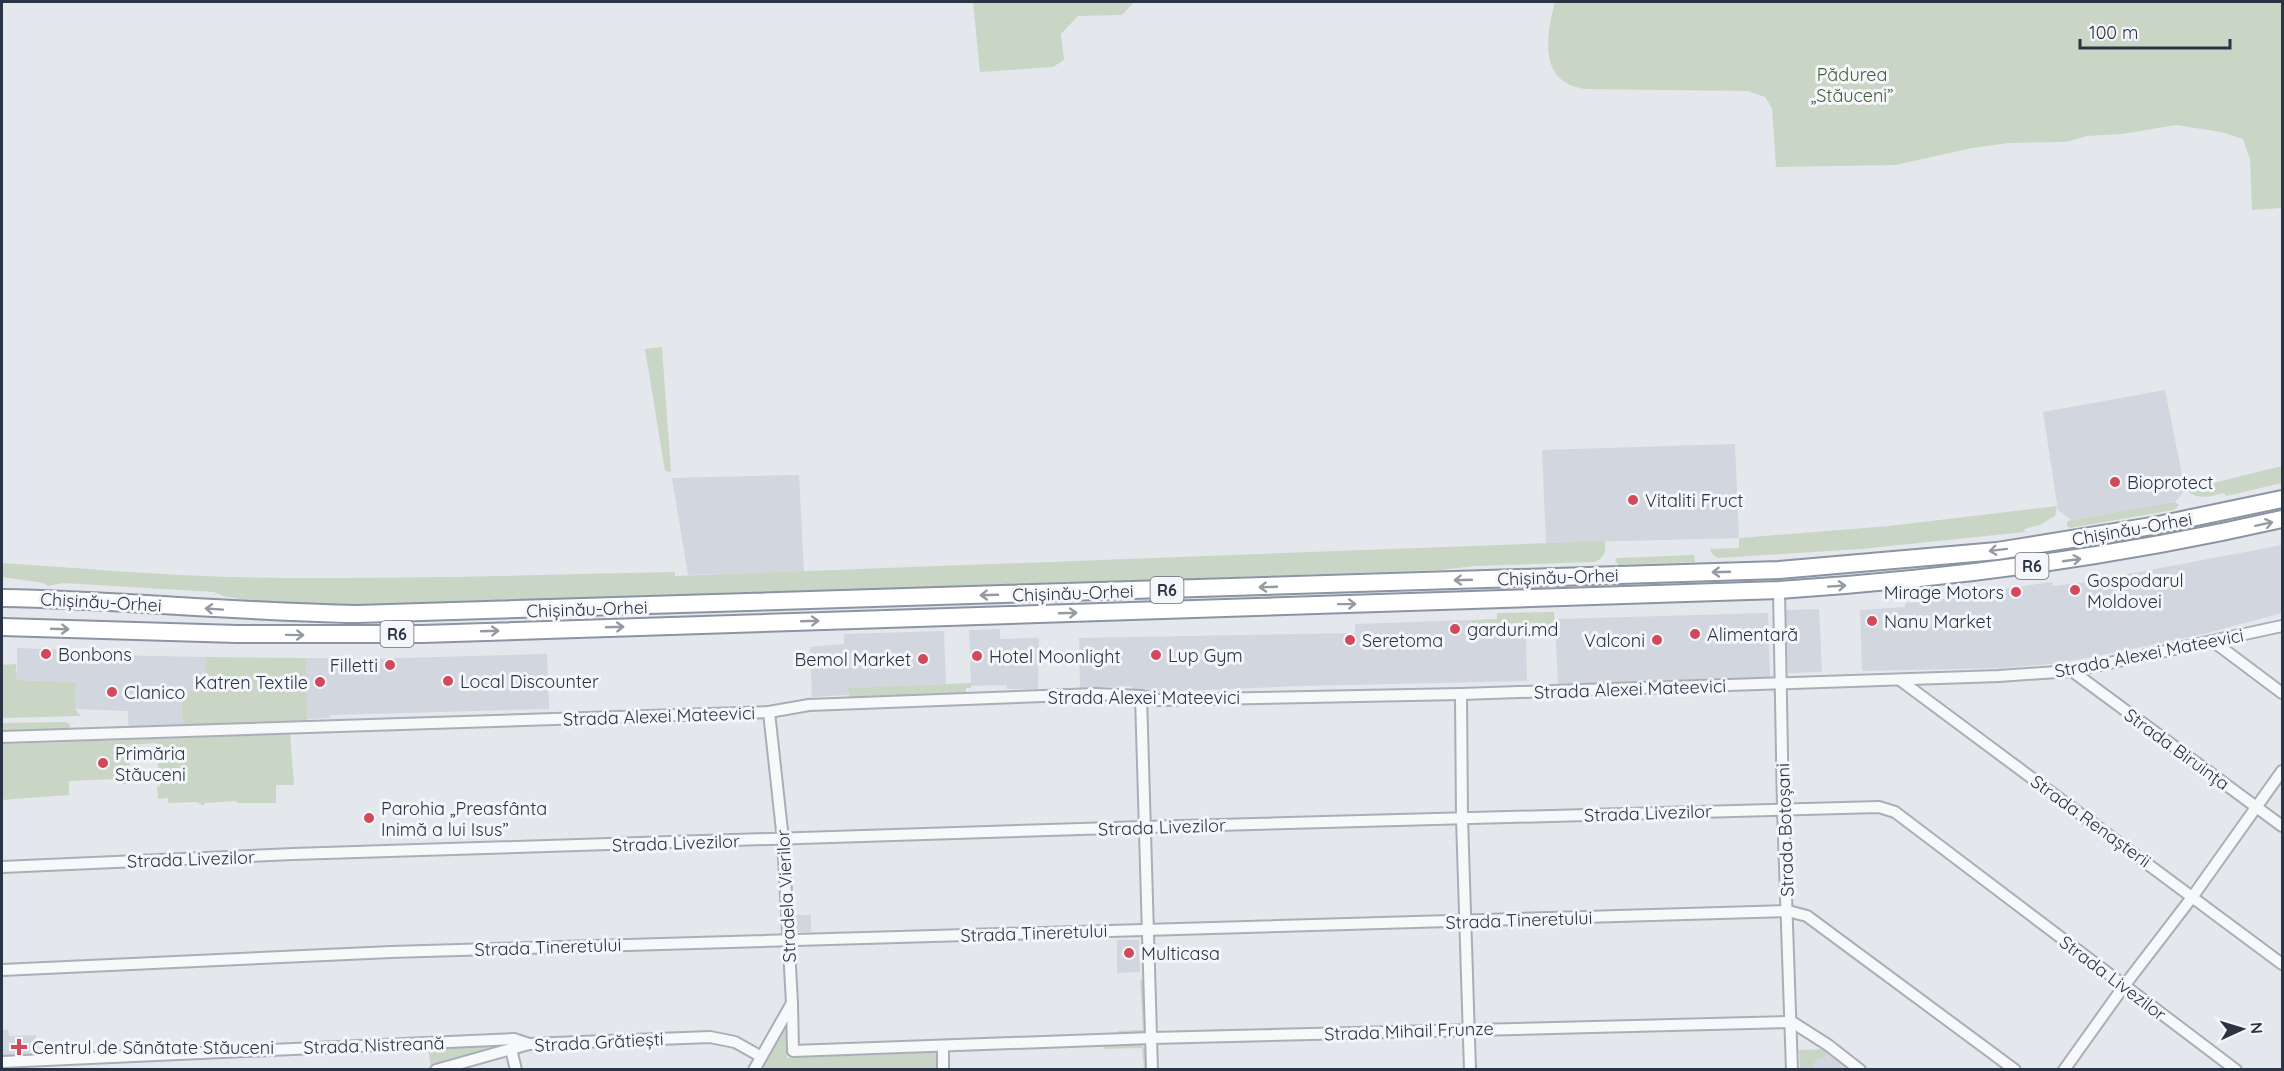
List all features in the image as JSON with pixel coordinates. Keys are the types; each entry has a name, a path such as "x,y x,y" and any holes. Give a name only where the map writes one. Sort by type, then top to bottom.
{"highway":[{"name":"Chișinău-Orhei","path":"2,598 138,603 286,613 368,614 1779,570 1930,558 2008,549 2158,525 2283,499"},
{"name":"Chișinău-Orhei","path":"2,627 237,634 411,634 1779,590 1875,584 1985,572 2090,557 2283,519"}],"street":[{"name":"Strada Botoșani","path":"1779,590 1783,809 1792,1070"},
{"name":"Strada Alexei Mateevici","path":"2,737 769,712 821,705 1096,694 1141,696 1157,700 1461,694 1900,680 2072,671 2283,626"},
{"path":"2214,642 2283,693"},
{"name":"Strada Biruința","path":"2072,671 2283,826"},
{"name":"Strada Renașterii","path":"1900,680 2283,964"},
{"path":"1461,694 1462,818 1470,1070"},
{"path":"1141,696 1152,1070"},
{"name":"Stradela Vierilor","path":"769,712 783,840 792,1003"},
{"path":"2064,1070 2124,986 2193,897 2283,771"},
{"name":"Strada Livezilor","path":"2,867 294,854 1879,807 1895,812 2236,1070"},
{"name":"Strada Tineretului","path":"2,970 391,952 1788,911 1807,916 2014,1070"},
{"path":"754,1070 792,1003"},
{"name":"Strada Mihail Frunze","path":"792,1003 793,1051 1152,1038 1792,1022"},
{"path":"1792,1022 1828,1044 1860,1070"},
{"name":"Strada Grătiești","path":"436,1070 529,1044 710,1037 735,1042 760,1056"},
{"name":"Strada Nistreană","path":"2,1062 514,1038 529,1044"},
{"path":"943,1046 943,1070"},
{"path":"511,1049 516,1070"}],"shaded area":[{"path":"2165,390 2185,490 2175,502 2071,520 2058,510 2043,412"},
{"name":"Vitaliti Fruct","path":"1735,444 1739,538 1546,543 1542,450"},
{"path":"799,475 804,572 688,575 672,478"},
{"path":"2282,545 2282,613 2200,635 2062,663 2000,668 1862,671 1860,610 1905,607 1905,603 2003,592 2003,589 2052,582 2053,586 2094,581 2095,591 2135,585 2134,573"},
{"path":"1819,609 1822,672 1788,673 1786,610"},
{"path":"1768,613 1770,678 1558,684 1555,619"},
{"path":"1472,620 1472,637 1526,635 1527,681 1300,686 1180,691 1179,693 1149,693 1133,690 1132,686 1080,688 1079,638 1355,633 1355,624"},
{"path":"1000,629 1000,639 1039,638 1038,689 1007,689 1006,685 971,686 969,630"},
{"path":"944,631 946,684 849,688 848,695 812,697 810,647 844,644 844,634"},
{"path":"17,648 103,652 106,655 206,657 206,691 181,699 183,725 131,727 128,724 128,711 75,709 76,682 17,680"},
{"path":"547,654 549,709 330,715 330,718 307,719 306,658 329,658 329,660"},
{"path":"795,915 811,915 811,932 796,932"},
{"path":"1117,940 1139,940 1140,972 1117,973"},
{"name":"Centrul de Sănătate Stăuceni","path":"2,1030 8,1030 9,1036 36,1035 38,1057 2,1059"},
{"path":"1826,1050 1846,1067 1844,1069 1800,1069 1800,1051"}],"green space":[{"path":"973,2 1134,2 1122,15 1078,16 1061,34 1064,60 1053,67 980,72"},
{"name":"Pădurea „Stăuceni”","path":"1555,2 2282,2 2282,208 2252,210 2250,159 2243,139 2221,132 2176,125 2122,134 2087,136 2066,142 2009,143 1972,148 1896,165 1776,167 1772,108 1765,97 1748,91 1585,89 1570,85 1559,77 1552,68 1548,43"},
{"path":"662,347 671,472 665,471 645,349"},
{"path":"2282,466 2282,483 2226,496 2224,493 2199,496 2185,490"},
{"path":"2175,502 2179,505 2174,510 2070,528 2067,526 2067,522 2071,520"},
{"path":"2057,506 2055,516 2040,525 2024,529 2025,532 1861,549 1718,558 1712,554 1710,549 1739,548 1739,538 1889,526"},
{"path":"1605,541 1604,554 1594,562 1476,566 1440,570 400,606 263,603 223,596 214,592 63,583 48,586 44,583 2,577 2,563 233,577 399,578 675,572 675,576"},
{"path":"1694,555 1695,562 1619,565 1615,561 1617,558"},
{"path":"2134,573 2135,585 2095,591 2094,578"},
{"path":"1554,612 1556,635 1472,637 1472,620 1497,619 1497,613"},
{"path":"206,657 306,658 307,722 183,725 181,699 184,698 184,691 206,691"},
{"path":"16,664 17,680 76,682 75,709 81,716 2,718 2,665"},
{"path":"971,683 971,688 966,688 966,694 849,699 848,688"},
{"path":"66,722 70,725 69,731 2,733 2,723"},
{"path":"290,734 294,785 276,785 276,803 237,803 236,801 204,803 204,806 197,802 168,803 168,798 158,799 157,787 160,786 156,743 129,745 131,784 123,784 115,779 69,781 69,795 2,800 2,744"},
{"path":"1140,979 1144,981 1146,1029 1143,1033 1117,1035 1117,1031 1143,1030"},
{"path":"789,1016 787,1058 938,1052 939,1069 761,1070"},
{"path":"513,1042 517,1044 431,1067 428,1048"},
{"path":"1105,1044 1142,1045 1146,1050 1147,1069 1144,1069 1142,1048 1103,1049"},
{"path":"1825,1049 1830,1054 1815,1061 1812,1069 1800,1069 1799,1050"}],"place":[{"name":"Bioprotect","path":"2115,482"},
{"name":"Vitaliti Fruct","path":"1633,500"},
{"name":"Gospodarul Moldovei","path":"2075,590"},
{"name":"Mirage Motors","path":"2016,592"},
{"name":"Nanu Market","path":"1872,621"},
{"name":"garduri.md","path":"1455,629"},
{"name":"Alimentară","path":"1695,634"},
{"name":"Seretoma","path":"1350,640"},
{"name":"Valconi","path":"1657,640"},
{"name":"Bonbons","path":"46,654"},
{"name":"Lup Gym","path":"1156,655"},
{"name":"Hotel Moonlight","path":"977,656"},
{"name":"Bemol Market","path":"923,659"},
{"name":"Filletti","path":"390,665"},
{"name":"Local Discounter","path":"448,681"},
{"name":"Katren Textile","path":"320,682"},
{"name":"Clanico","path":"112,692"},
{"name":"Primăria Stăuceni","path":"103,763"},
{"name":"Parohia „Preasfânta Inimă a lui Isus”","path":"369,818"},
{"name":"Multicasa","path":"1129,953"},
{"name":"Centrul de Sănătate Stăuceni","path":"19,1047"}]}
